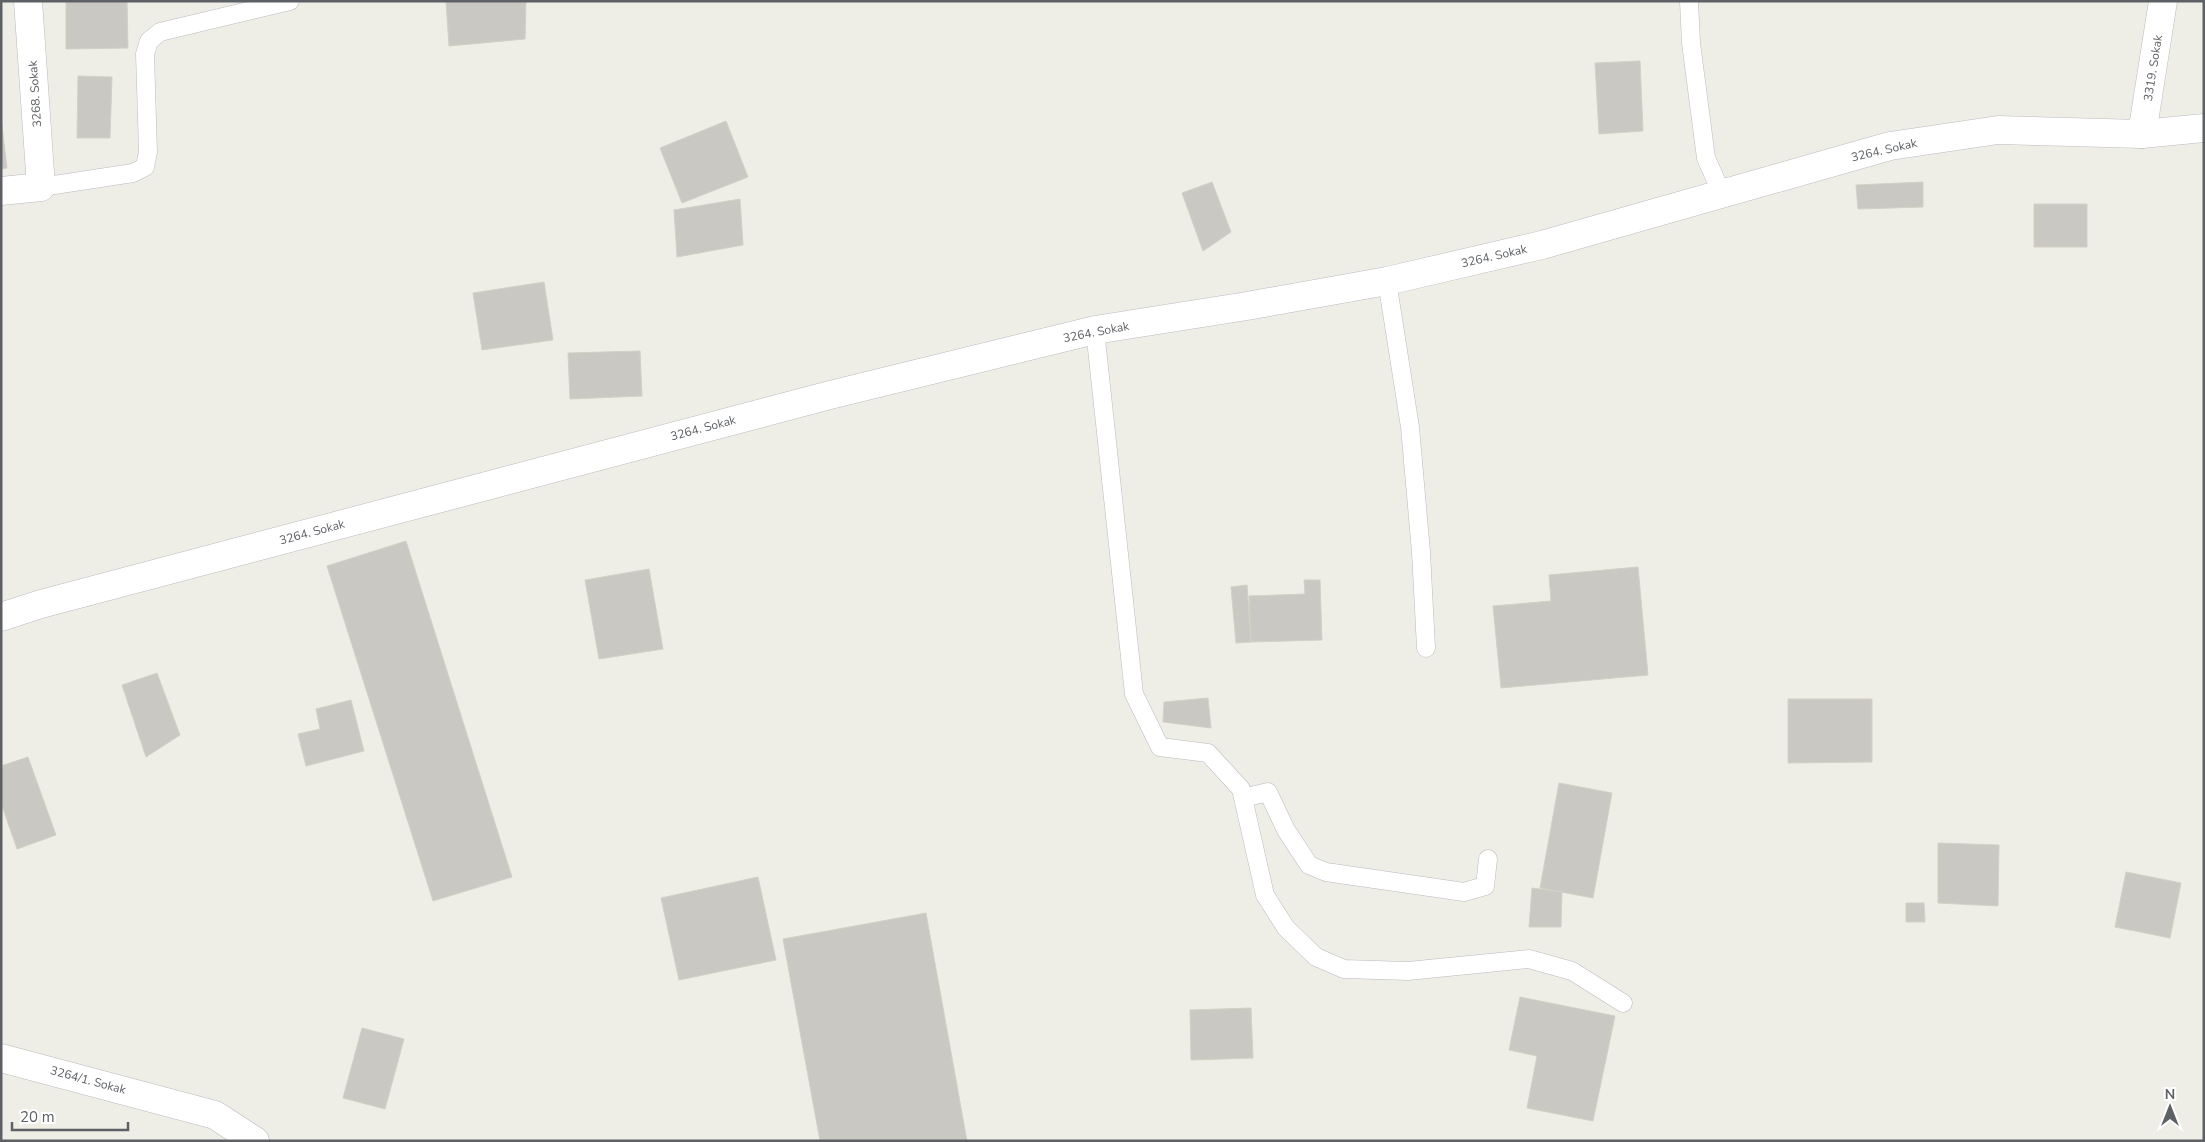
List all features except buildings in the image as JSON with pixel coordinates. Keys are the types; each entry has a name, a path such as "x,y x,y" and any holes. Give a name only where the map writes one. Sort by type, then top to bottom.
{"street":[{"name":"3268. Sokak","path":"28,1 41,187"},
{"name":"3319. Sokak","path":"2142,134 2163,1"},
{"name":"3264. Sokak","path":"1,617 41,604 830,395 1095,330 1387,281 1542,246 1890,146 1991,131 2142,134 2204,128"},
{"path":"1,191 41,187"},
{"name":"3264/1. Sokak","path":"1,1058 215,1115 255,1141"}],"lane":[{"path":"41,187 132,173 145,167 148,152 145,54 149,41 160,32 290,1"},
{"path":"1689,1 1691,43 1706,158 1722,194"},
{"path":"1387,281 1410,427 1421,552 1426,648"},
{"path":"1095,330 1134,694 1160,747 1208,753 1241,789 1265,895 1286,928 1316,957 1344,969 1408,971 1529,959 1572,971 1624,1004"},
{"path":"1243,798 1268,792 1286,830 1309,865 1326,872 1464,892 1485,886 1488,859"}]}
